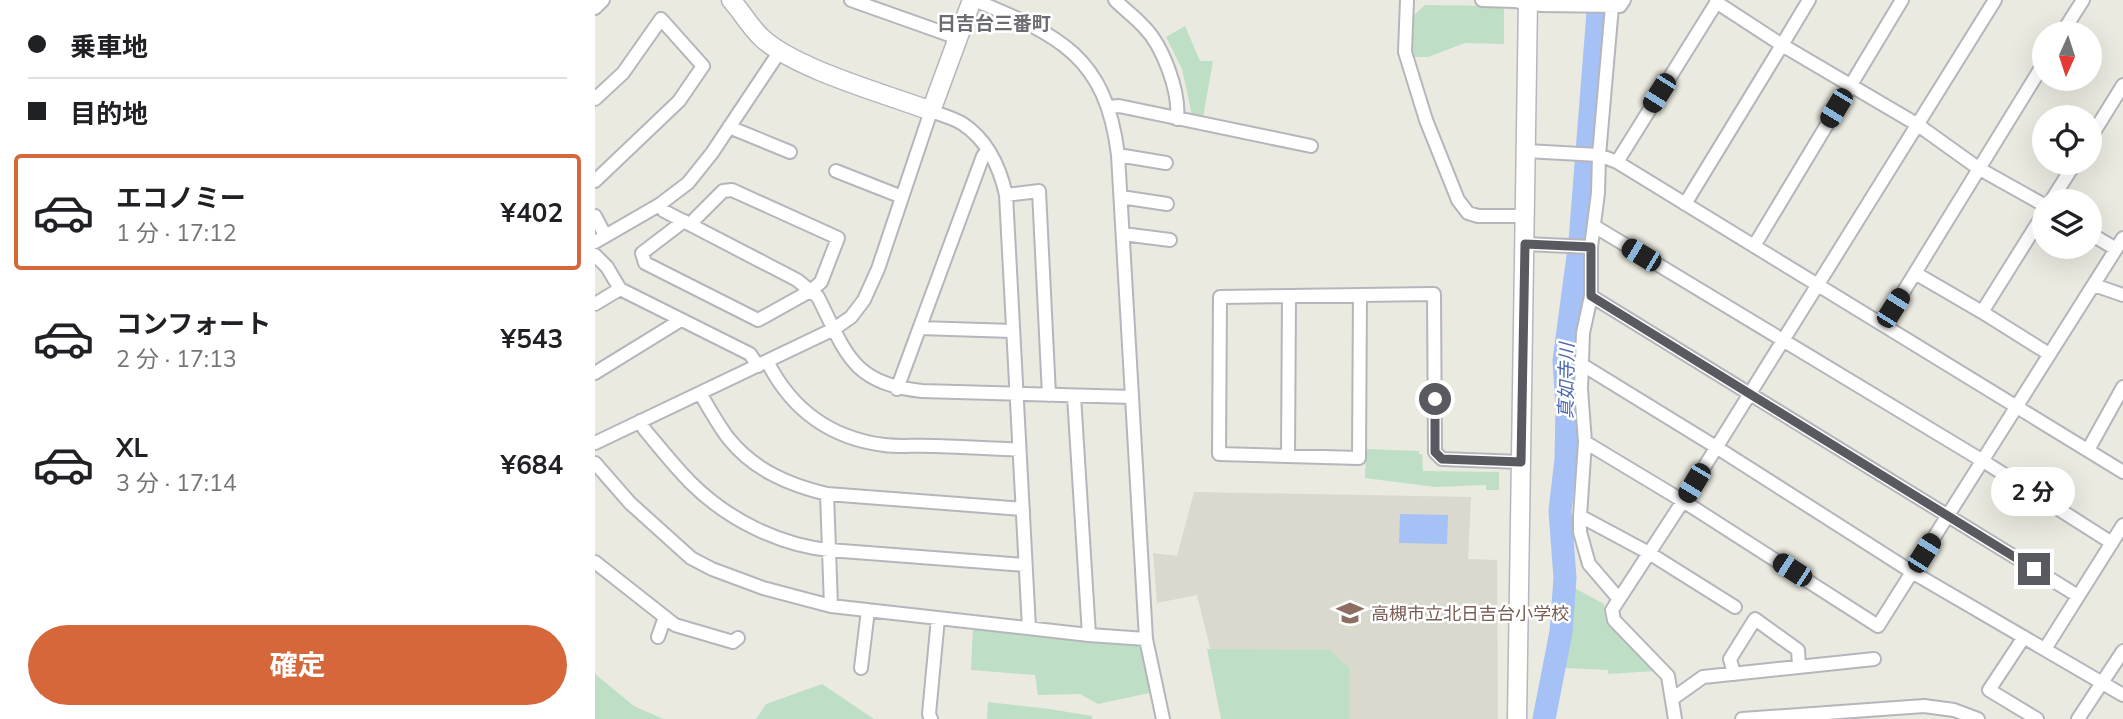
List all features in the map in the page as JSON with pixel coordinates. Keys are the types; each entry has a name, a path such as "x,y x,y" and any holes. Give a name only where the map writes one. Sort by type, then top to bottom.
{"street":[{"path":"595,8 603,0"},
{"path":"852,0 958,38"},
{"path":"595,443 834,329 851,317 865,300 973,0 1030,23 1055,37 1088,69 1109,107 1118,155 1121,197 1146,639 1164,719"},
{"path":"1115,0 1145,28 1157,45 1173,84 1178,109 1177,119"},
{"path":"1407,0 1405,52 1426,120 1458,200 1468,213 1478,216 1524,216"},
{"path":"1482,0 1616,2 1591,247 1591,296 1583,333 1581,364 1585,442 1580,532 1589,564 1619,599"},
{"path":"1685,204 1809,0"},
{"path":"1754,246 1902,0"},
{"path":"1675,719 1668,676 1614,620 1612,610 1683,501 1995,0"},
{"path":"2070,21 2083,0"},
{"path":"1517,719 1528,1"},
{"path":"1617,162 1717,1 1782,45 1918,125 1978,168 2032,198"},
{"path":"736,2 762,38 780,51 819,69 962,123 980,138 1002,177 1006,195 1028,628"},
{"path":"595,99 623,72 661,19 703,66 679,101 595,181"},
{"path":"595,216 600,238 659,205 688,183 712,153 780,51"},
{"path":"1883,325 2032,81"},
{"path":"2102,118 2123,85"},
{"path":"1109,107 1119,106 1311,146"},
{"path":"729,127 790,152"},
{"path":"897,388 983,156 988,150"},
{"path":"1526,151 1599,155 1617,162 2123,472"},
{"path":"1118,155 1166,163"},
{"path":"836,171 902,197"},
{"path":"732,190 838,238 821,282 758,320 645,263 642,253 687,223 723,191 732,190"},
{"path":"1006,195 1039,191 1049,395"},
{"path":"1121,197 1167,204"},
{"path":"659,205 664,211 797,280 811,290 818,297 851,361 867,376 897,388 1132,397"},
{"path":"1594,226 1983,461 2112,543"},
{"path":"1982,312 2032,232"},
{"path":"1123,234 1170,240"},
{"path":"1585,442 1878,625 2119,244 2102,238"},
{"path":"1525,244 1591,247"},
{"path":"595,255 607,267 620,289 763,363 801,409 825,425 855,438 885,445 1019,450"},
{"path":"1915,273 2049,354"},
{"path":"2094,285 2123,295"},
{"path":"595,304 620,289"},
{"path":"1360,295 1359,458 1219,454 1220,297 1360,295 1434,294 1435,452 1442,459 1521,462"},
{"path":"1287,456 1289,296"},
{"path":"1591,296 2078,596"},
{"path":"595,373 681,320"},
{"path":"920,328 1012,331"},
{"path":"1581,364 1912,572 2123,695"},
{"path":"2088,450 2123,387"},
{"path":"699,393 730,440 752,461 791,484 827,494 1023,509"},
{"path":"1074,396 1089,635"},
{"path":"640,421 691,483 710,500 763,532 811,548 1025,565"},
{"path":"595,463 629,503 691,558 763,588 831,606 1146,639"},
{"path":"827,494 831,606"},
{"path":"1580,516 1649,553 1735,607"},
{"path":"2045,649 2123,525"},
{"path":"595,562 675,625 733,642 738,638"},
{"path":"861,668 868,610"},
{"path":"657,637 665,617"},
{"path":"931,719 929,714 938,618"},
{"path":"1734,674 1730,659 1755,620 1798,650 1799,666"},
{"path":"2024,637 1989,690 2037,719"},
{"path":"2078,719 2123,651"},
{"path":"1672,699 1703,677 1874,659"},
{"path":"1742,719 1910,713 1946,709 1978,719"}],"shaded area":[{"name":"高槻市立北日吉台小学校","path":"1194,492 1471,497 1468,559 1497,560 1498,719 1225,719 1197,595 1157,603 1153,553 1177,556"}],"green space":[{"path":"1425,5 1504,6 1504,44 1465,43 1428,57 1413,57 1412,17"},
{"path":"1185,26 1200,61 1213,61 1203,117 1192,115 1182,69 1166,37"},
{"path":"1366,449 1419,451 1419,454 1422,454 1423,471 1499,472 1499,490 1486,490 1486,485 1435,487 1365,478"},
{"path":"1569,585 1604,604 1605,619 1654,671 1608,674 1608,670 1564,668 1568,637"},
{"path":"973,627 1139,646 1144,649 1154,692 1098,704 1080,694 1038,695 1035,675 971,670"},
{"path":"1207,649 1329,650 1349,667 1349,719 1221,719"},
{"path":"595,674 634,706 663,719 595,719"},
{"path":"822,684 874,719 756,719 766,704"},
{"path":"988,702 1092,716 1092,719 987,719"}],"water":[{"path":"1400,514 1448,515 1447,544 1399,543"}],"waterway":[{"name":"真如寺川","path":"1544,719 1561,632 1565,578 1560,511 1566,459 1567,407 1564,361 1580,241 1599,0"}],"place":[{"name":"高槻市立北日吉台小学校","path":"1350,613"}],"district":[{"name":"日吉台三番町","path":"994,23"}],"route":[{"path":"1435,399 1435,452 1442,459 1521,462 1525,244 1591,247 1591,296 2034,569"}]}
